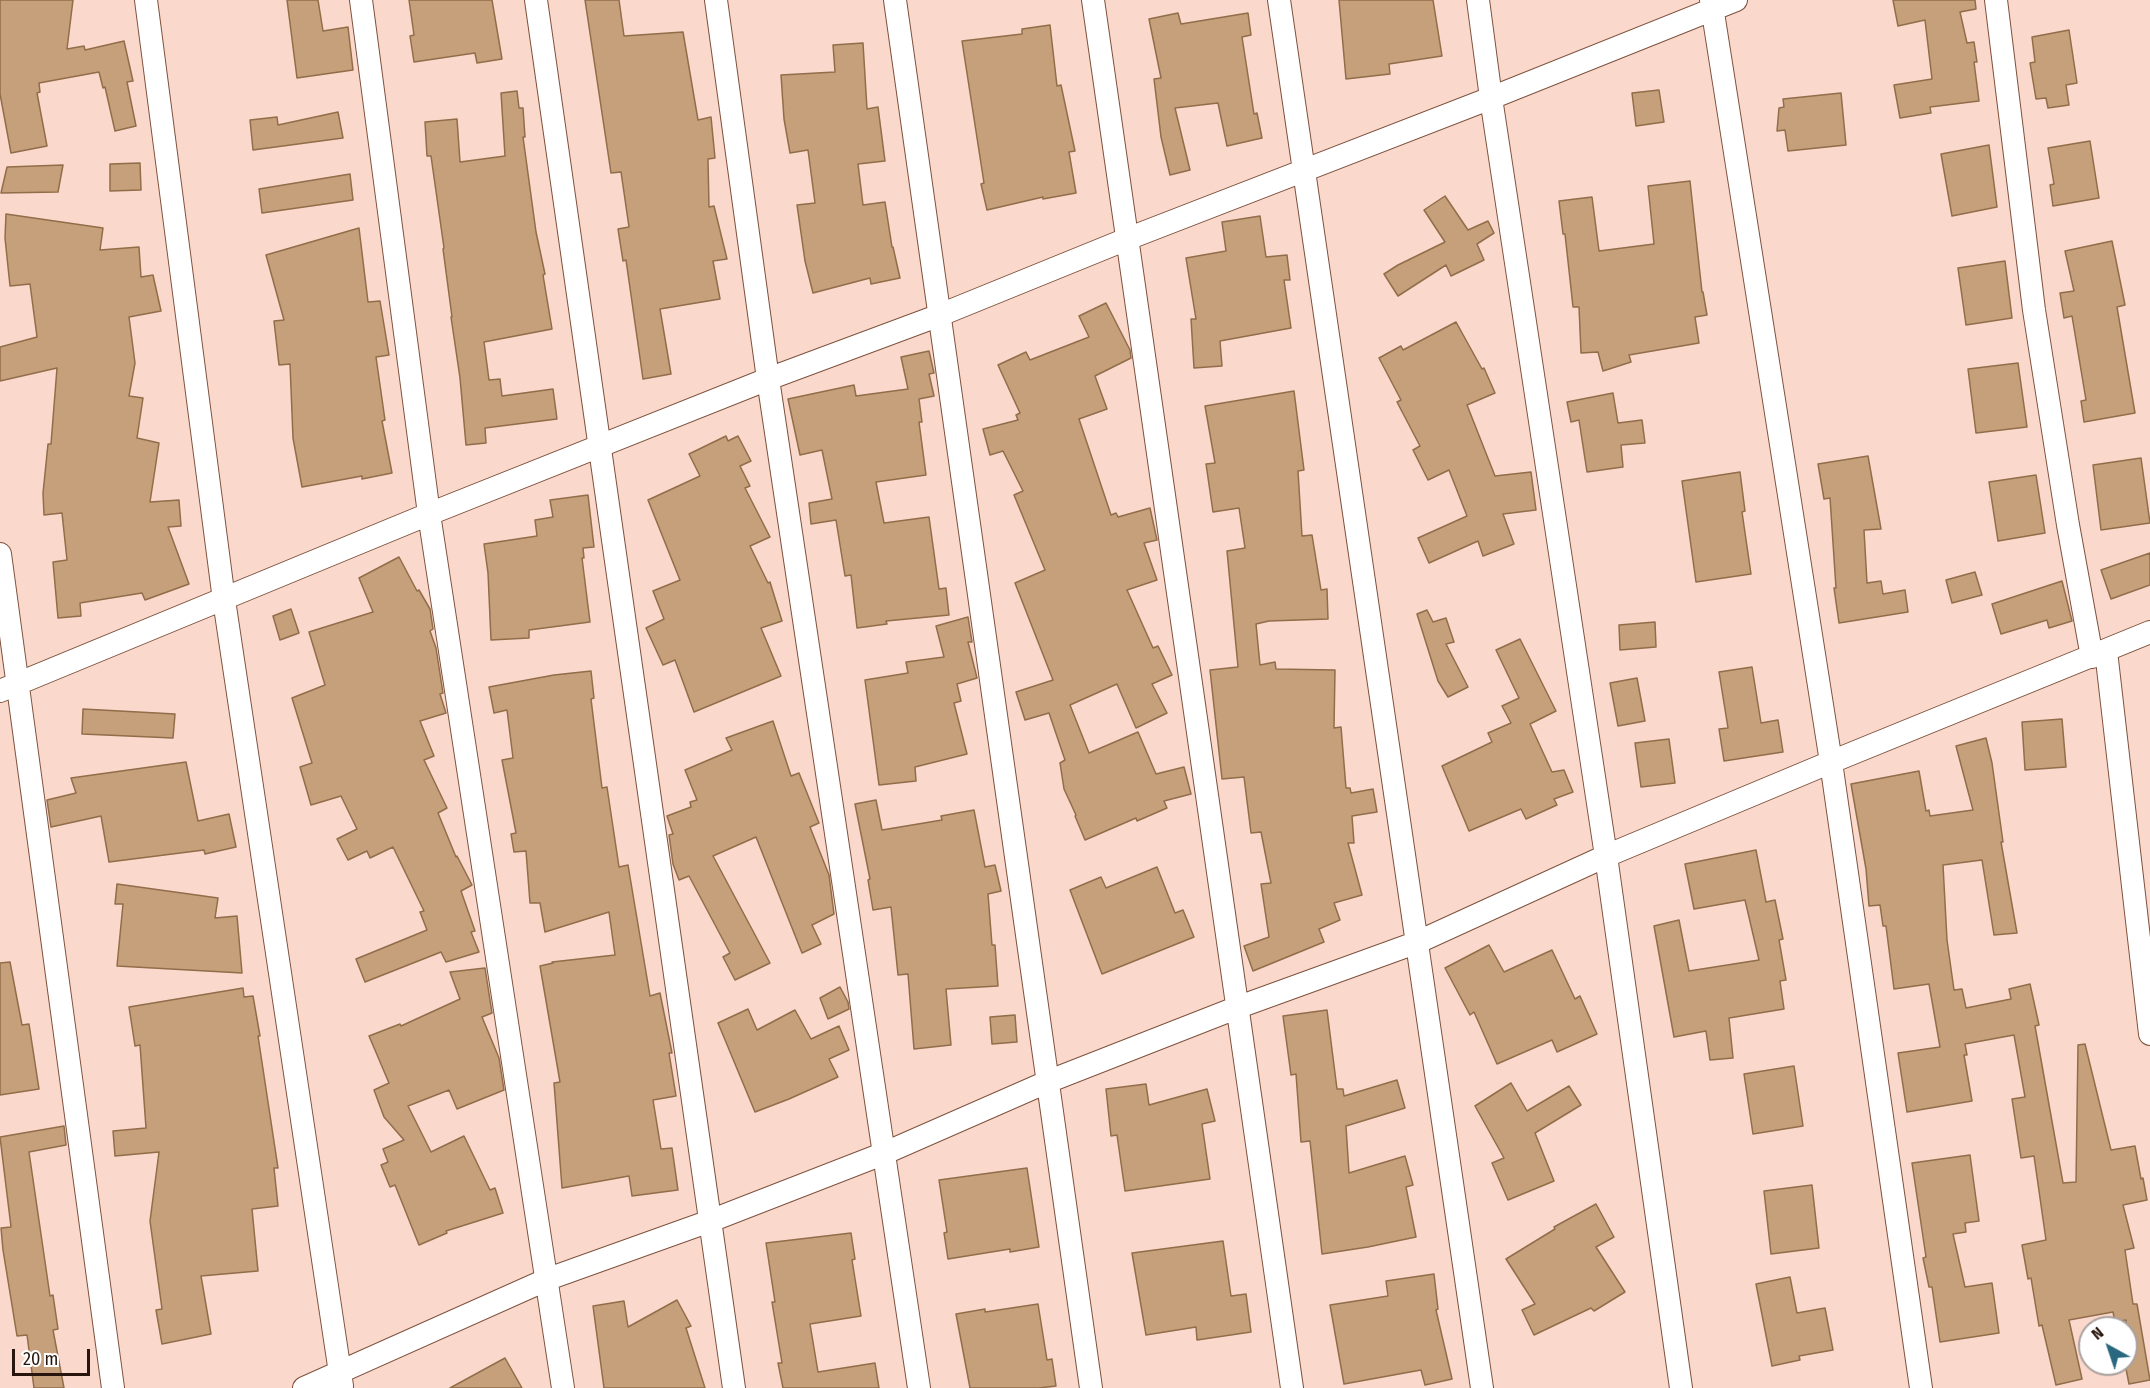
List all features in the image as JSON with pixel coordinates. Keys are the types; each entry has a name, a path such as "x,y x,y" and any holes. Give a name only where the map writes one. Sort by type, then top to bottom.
{"street":[{"path":"146,0 224,600 341,1380"},
{"path":"361,0 429,514 563,1388"},
{"path":"536,0 734,1388"},
{"path":"716,0 768,379 919,1388"},
{"path":"896,0 1091,1388"},
{"path":"1093,0 1292,1388"},
{"path":"1279,0 1482,1388"},
{"path":"1478,0 1606,856 1681,1388"},
{"path":"9,687 429,514 768,379 940,315 1127,239 1491,98 1711,5 1736,0"},
{"path":"1996,0 2034,310 2068,525 2099,654 2150,1034"},
{"path":"1711,5 1831,762 1921,1388"},
{"path":"0,554 9,687 113,1388"},
{"path":"304,1388 341,1380 548,1279 710,1221 885,1154 1047,1082 1236,1008 1418,942 1606,856 2150,632"}],"building":[{"path":"0,0 73,0 67,49 84,46 85,50 124,41 133,81 127,82 136,126 115,131 105,87 103,88 99,72 39,83 40,92 37,93 47,146 11,153 0,94"},
{"path":"287,0 318,0 323,31 348,27 353,70 297,78"},
{"path":"409,0 492,0 502,59 477,63 475,53 414,62 410,36 414,35"},
{"path":"585,0 619,0 624,36 683,32 698,120 711,117 715,158 708,159 709,207 714,206 727,259 713,261 720,299 660,309 671,374 643,379 626,260 623,261 618,229 629,227 621,172 611,173"},
{"path":"1339,0 1433,0 1442,56 1389,64 1390,74 1346,79"},
{"path":"1893,0 1975,0 1976,9 1960,12 1967,43 1974,42 1979,101 1930,107 1931,113 1900,118 1894,85 1932,79 1925,20 1898,26"},
{"path":"1178,13 1181,24 1248,13 1251,35 1242,37 1254,114 1257,113 1262,138 1227,146 1218,103 1175,108 1190,170 1170,175 1161,137 1154,79 1161,78 1149,19"},
{"path":"1050,25 1057,86 1061,85 1075,151 1069,152 1076,193 1043,199 1043,197 987,210 981,184 984,183 962,41 1022,34 1022,29"},
{"path":"2069,30 2077,83 2066,85 2069,105 2048,108 2046,98 2036,99 2030,63 2035,62 2032,37"},
{"path":"863,43 867,109 878,107 885,161 858,164 863,205 885,202 892,247 900,278 871,284 870,278 813,293 805,261 797,205 815,203 808,150 790,153 784,119 781,75 835,72 833,45"},
{"path":"1659,90 1664,122 1636,126 1632,93"},
{"path":"517,91 519,108 523,108 525,137 523,137 552,329 484,342 489,380 500,379 502,396 553,389 557,419 485,428 486,443 466,445 444,248 431,156 427,156 425,122 457,119 460,162 505,156 501,93"},
{"path":"1841,93 1846,145 1788,151 1785,130 1777,131 1779,108 1784,107 1783,99"},
{"path":"338,112 343,138 253,150 250,120 277,117 278,125"},
{"path":"2090,141 2099,198 2053,206 2050,185 2054,184 2048,148"},
{"path":"1989,145 1997,207 1952,216 1941,154"},
{"path":"140,163 141,190 110,191 110,164"},
{"path":"63,165 58,192 1,193 7,167"},
{"path":"350,174 353,200 262,213 259,189"},
{"path":"1690,181 1702,292 1707,315 1695,317 1699,343 1629,355 1631,362 1603,371 1598,352 1581,353 1579,307 1573,307 1559,201 1592,197 1599,251 1654,244 1648,186"},
{"path":"1445,196 1468,230 1488,221 1494,233 1477,244 1484,260 1451,276 1446,265 1398,296 1384,274 1445,242 1424,210"},
{"path":"6,214 103,228 100,250 139,247 141,277 153,275 161,311 129,317 135,363 129,396 143,398 137,438 159,443 150,502 179,500 181,526 168,527 189,584 145,600 142,593 80,603 81,616 58,618 53,562 67,560 62,513 44,515 43,493 48,444 51,444 57,368 0,381 0,347 37,337 30,284 10,286 5,238"},
{"path":"1260,216 1266,257 1287,255 1290,280 1284,280 1291,328 1220,341 1222,366 1194,368 1191,319 1196,319 1186,258 1226,251 1222,222"},
{"path":"359,228 368,302 380,301 389,355 376,357 385,420 382,421 392,473 302,487 293,438 290,364 279,365 274,321 284,320 266,255"},
{"path":"2112,241 2125,305 2117,307 2135,413 2084,422 2081,401 2086,400 2072,316 2064,318 2060,293 2074,291 2065,251"},
{"path":"2005,261 2012,318 1966,325 1958,268"},
{"path":"1106,303 1130,350 1131,358 1095,376 1107,409 1079,419 1111,515 1116,513 1118,517 1150,508 1157,540 1144,543 1157,580 1127,590 1153,648 1158,646 1172,675 1152,684 1167,713 1136,728 1117,684 1070,705 1089,753 1138,732 1156,774 1184,767 1191,794 1164,801 1167,808 1137,821 1136,818 1085,840 1064,789 1060,763 1065,760 1049,713 1025,720 1016,692 1053,680 1015,583 1045,570 1014,495 1023,491 1003,451 990,455 983,429 1018,420 1016,415 1020,413 998,365 1026,352 1030,360 1089,337 1079,316"},
{"path":"1456,322 1482,369 1484,368 1495,393 1467,405 1495,476 1531,472 1536,510 1503,514 1514,544 1483,556 1478,541 1429,563 1418,538 1467,516 1449,470 1428,480 1413,450 1420,446 1397,402 1401,400 1379,358 1401,346 1403,350"},
{"path":"929,351 934,373 929,374 934,396 919,399 922,422 919,422 926,475 876,482 884,523 929,517 939,589 946,588 949,615 886,621 887,624 857,628 851,575 845,576 836,520 811,524 809,503 832,499 822,450 800,455 788,399 854,385 856,396 908,389 901,357"},
{"path":"2018,363 2027,427 1976,433 1968,369"},
{"path":"1294,391 1304,470 1298,471 1302,536 1312,535 1321,590 1327,589 1328,619 1269,621 1256,624 1260,665 1275,662 1276,669 1335,670 1334,728 1341,727 1346,788 1350,788 1351,793 1373,789 1377,812 1352,816 1354,843 1348,843 1362,895 1334,903 1340,920 1319,929 1324,942 1253,971 1244,946 1269,937 1261,884 1271,883 1261,832 1251,833 1244,777 1222,779 1210,670 1238,667 1227,551 1245,548 1239,508 1213,512 1206,464 1215,463 1205,406"},
{"path":"1613,393 1618,423 1642,420 1645,443 1621,445 1623,467 1587,472 1579,420 1571,422 1567,402"},
{"path":"726,436 728,441 738,436 751,461 740,466 750,486 745,488 770,537 750,546 768,583 770,582 782,621 761,628 781,676 694,712 675,660 663,665 646,628 664,619 653,591 680,580 648,500 700,476 689,454"},
{"path":"1868,456 1881,529 1864,530 1867,583 1881,581 1883,594 1905,590 1908,612 1839,623 1834,588 1836,588 1830,498 1824,499 1818,464"},
{"path":"2141,458 2150,523 2101,530 2093,465"},
{"path":"1740,472 1745,511 1742,512 1751,574 1696,582 1682,481"},
{"path":"2036,475 2045,533 1998,541 1989,482"},
{"path":"588,495 594,547 583,548 584,558 582,558 590,622 529,630 529,638 491,640 488,573 484,544 537,536 535,520 553,517 550,500"},
{"path":"2150,553 2150,585 2111,599 2101,570"},
{"path":"399,557 417,591 419,590 430,609 433,629 430,631 436,648 443,693 440,694 446,713 420,721 434,756 424,760 447,808 438,813 456,857 472,885 461,891 475,931 471,932 479,952 446,962 441,952 365,982 356,959 427,930 420,912 424,911 393,847 370,858 367,851 348,860 337,839 357,829 341,796 311,805 300,767 312,763 292,698 325,685 309,632 373,612 359,578"},
{"path":"1975,572 1982,595 1952,603 1946,580"},
{"path":"2062,581 2072,621 2049,628 2047,620 2001,634 1992,604"},
{"path":"291,609 299,633 280,640 273,616"},
{"path":"1427,610 1433,622 1446,618 1454,642 1446,644 1468,687 1448,697 1438,681 1417,614"},
{"path":"968,617 972,642 968,642 977,678 957,684 961,701 954,703 967,754 915,767 916,781 879,785 865,680 908,673 906,662 944,657 936,626"},
{"path":"1655,622 1656,647 1620,650 1619,625"},
{"path":"1520,639 1556,711 1530,724 1552,772 1564,770 1573,792 1554,799 1557,805 1526,819 1521,809 1469,831 1442,766 1492,742 1488,733 1511,723 1502,706 1519,698 1496,650"},
{"path":"1752,667 1761,723 1778,720 1783,752 1724,761 1719,729 1728,728 1719,672"},
{"path":"591,671 594,698 591,699 602,788 607,787 619,867 628,865 650,996 660,993 672,1053 669,1053 676,1096 653,1100 661,1149 672,1148 678,1190 632,1196 629,1176 562,1188 554,1083 560,1082 540,966 552,962 615,955 609,912 545,932 540,903 530,903 526,851 514,852 511,834 516,833 502,760 513,758 507,710 494,713 489,687"},
{"path":"1637,678 1645,721 1618,726 1610,683"},
{"path":"83,709 175,714 173,738 82,734"},
{"path":"2062,719 2066,767 2025,770 2022,722"},
{"path":"773,721 791,776 799,773 819,823 810,827 829,875 834,914 812,925 821,944 802,953 756,837 713,856 770,963 735,980 723,957 730,953 689,876 679,880 673,864 669,835 673,834 667,816 691,807 690,802 697,800 685,770 732,750 726,738"},
{"path":"1986,738 1992,763 2003,842 2001,842 2017,933 1994,935 1982,860 1943,865 1947,940 1954,990 1962,989 1966,1008 2011,999 2009,989 2030,984 2039,1025 2035,1026 2063,1183 2076,1182 2078,1045 2085,1044 2111,1150 2135,1146 2141,1179 2143,1178 2147,1200 2123,1205 2134,1248 2125,1250 2133,1304 2137,1304 2150,1380 2129,1384 2127,1376 2138,1376 2138,1316 2114,1316 2113,1312 2078,1316 2078,1318 2069,1320 2078,1361 2078,1376 2081,1376 2082,1379 2056,1385 2042,1325 2039,1326 2031,1278 2028,1279 2022,1245 2046,1240 2034,1156 2021,1158 2012,1099 2025,1097 2014,1035 1965,1044 1967,1055 1964,1055 1972,1101 1907,1112 1898,1053 1940,1047 1929,984 1894,989 1886,926 1883,926 1880,905 1869,906 1866,869 1851,784 1919,771 1926,811 1929,810 1930,816 1973,810 1956,746"},
{"path":"1669,739 1675,783 1641,787 1635,743"},
{"path":"186,762 198,821 229,814 236,847 205,854 204,850 109,862 101,816 51,827 47,800 76,793 71,778"},
{"path":"876,800 882,830 942,820 941,816 974,810 985,867 995,865 1001,891 988,894 998,986 946,989 951,1045 914,1049 908,974 898,975 891,907 873,910 868,880 870,879 855,804"},
{"path":"1756,850 1766,902 1775,900 1783,939 1779,940 1786,980 1780,981 1784,1009 1729,1018 1733,1058 1710,1060 1706,1031 1674,1037 1654,926 1679,920 1689,971 1759,960 1745,900 1694,909 1685,864"},
{"path":"1157,867 1175,913 1183,910 1194,937 1102,974 1070,890 1101,877 1106,888"},
{"path":"117,884 218,898 215,918 237,916 242,973 117,966 123,904 115,904"},
{"path":"1489,945 1504,972 1552,950 1575,999 1580,996 1597,1034 1557,1052 1552,1040 1497,1064 1474,1012 1470,1015 1445,968"},
{"path":"10,962 22,1025 29,1024 39,1089 0,1095 0,963"},
{"path":"485,968 492,1013 482,1017 499,1058 504,1090 457,1109 449,1090 408,1106 431,1152 464,1136 490,1190 495,1188 503,1213 446,1231 447,1233 419,1245 395,1185 390,1187 381,1165 388,1162 383,1149 404,1140 384,1117 374,1090 389,1083 369,1036 400,1024 401,1026 460,999 450,972"},
{"path":"840,987 849,1009 828,1019 820,998"},
{"path":"243,988 244,997 253,996 260,1036 258,1036 278,1168 274,1168 278,1206 252,1209 258,1271 201,1276 211,1334 162,1344 156,1310 162,1309 150,1221 159,1152 115,1156 113,1131 146,1128 140,1045 135,1046 129,1007"},
{"path":"748,1009 757,1030 795,1010 811,1039 839,1026 849,1050 829,1059 838,1077 755,1112 718,1023"},
{"path":"1327,1010 1337,1089 1343,1089 1344,1096 1397,1080 1405,1108 1346,1126 1349,1173 1405,1156 1413,1185 1406,1187 1416,1237 1322,1254 1310,1141 1301,1142 1296,1074 1291,1075 1283,1016"},
{"path":"1015,1015 1017,1042 992,1044 990,1017"},
{"path":"1794,1066 1803,1126 1753,1134 1744,1074"},
{"path":"1511,1083 1527,1111 1569,1086 1581,1105 1535,1133 1554,1181 1508,1200 1492,1163 1504,1158 1475,1106"},
{"path":"1146,1084 1149,1105 1207,1089 1215,1121 1202,1124 1210,1179 1125,1191 1117,1135 1111,1136 1106,1089"},
{"path":"64,1126 66,1145 29,1152 50,1296 53,1295 58,1329 53,1330 64,1388 34,1388 27,1335 17,1336 3,1250 1,1228 11,1227 0,1137"},
{"path":"1970,1155 1979,1221 1965,1223 1966,1232 1953,1234 1965,1287 1992,1283 1999,1333 1940,1342 1932,1287 1929,1287 1923,1258 1926,1257 1912,1163"},
{"path":"1027,1168 1039,1247 1010,1252 1010,1249 948,1259 944,1233 947,1232 939,1180"},
{"path":"1812,1185 1819,1248 1771,1254 1764,1191"},
{"path":"1596,1204 1614,1237 1596,1247 1625,1292 1594,1311 1591,1308 1534,1335 1522,1310 1535,1304 1506,1259 1555,1229 1554,1227"},
{"path":"851,1233 855,1259 852,1260 861,1316 810,1324 818,1372 875,1363 879,1388 783,1388 778,1363 782,1363 772,1302 775,1302 766,1243"},
{"path":"1223,1241 1231,1296 1246,1294 1251,1332 1197,1340 1196,1327 1146,1335 1132,1253"},
{"path":"1434,1274 1438,1309 1436,1310 1452,1379 1425,1385 1421,1370 1344,1384 1330,1305 1388,1296 1386,1281"},
{"path":"1790,1277 1797,1313 1825,1308 1833,1350 1799,1356 1800,1360 1772,1366 1756,1284"},
{"path":"677,1300 691,1326 686,1328 705,1388 604,1388 593,1306 624,1301 628,1327"},
{"path":"1038,1304 1047,1360 1052,1359 1056,1386 970,1388 956,1314"},
{"path":"505,1358 522,1388 450,1388"}]}
